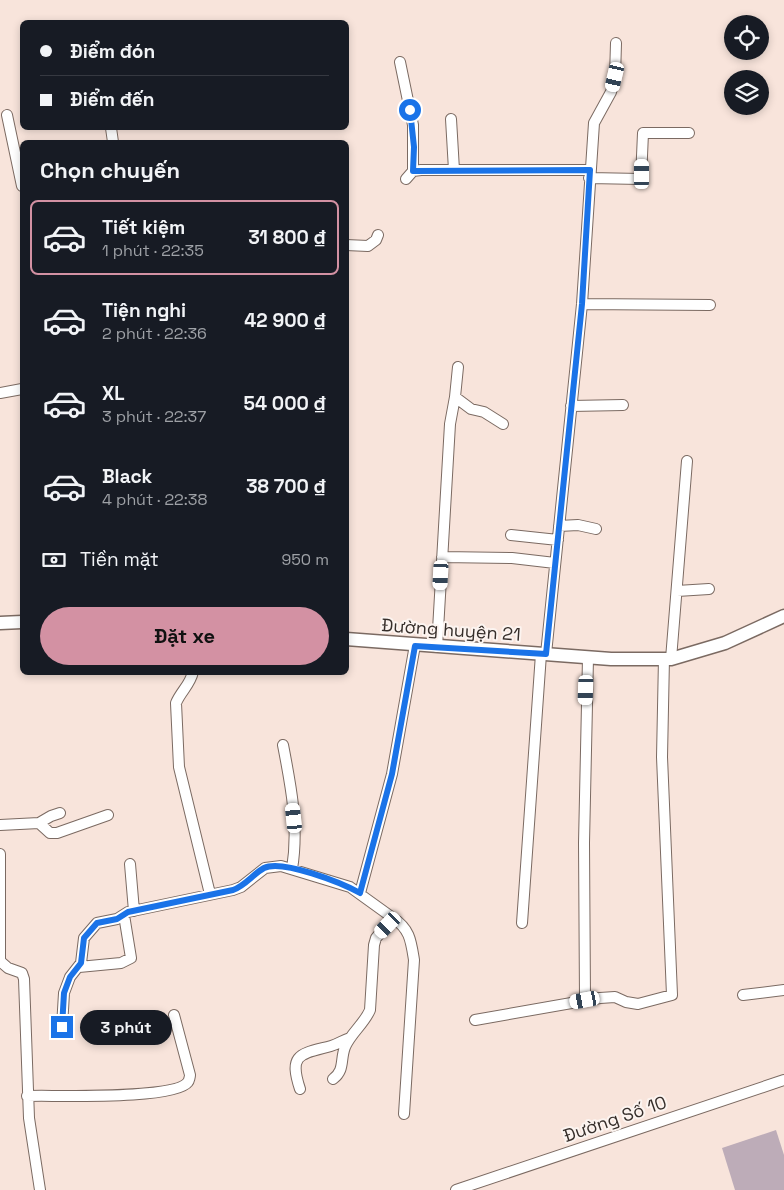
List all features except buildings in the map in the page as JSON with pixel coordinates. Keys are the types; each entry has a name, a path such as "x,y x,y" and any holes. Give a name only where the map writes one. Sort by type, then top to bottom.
{"street":[{"path":"522,923 543,654 558,540 582,304 594,123 606,105 615,77 616,43"},
{"path":"400,62 413,125 410,175 454,170 590,174 641,180 643,133 689,133"},
{"path":"7,115 20,177"},
{"path":"451,119 454,170"},
{"path":"349,245 368,246 376,240 378,235"},
{"path":"582,304 710,305"},
{"path":"437,647 450,424 458,367"},
{"path":"0,392 20,389"},
{"path":"455,398 471,409 484,412 504,424"},
{"path":"571,406 623,405"},
{"path":"475,1020 585,1000 615,997 626,1002 638,1004 669,997 673,991 662,757 668,658 677,592 687,461"},
{"path":"559,526 578,525 596,529"},
{"path":"511,535 558,540"},
{"path":"442,557 512,558 555,564"},
{"path":"677,592 708,589"},
{"name":"Đường huyện 21","path":"349,639 415,646 588,658 668,658 725,643 784,616"},
{"path":"0,623 20,622"},
{"path":"360,893 392,774 415,646"},
{"path":"585,1000 584,843 588,658"},
{"path":"192,675 191,682 180,694 176,703 179,767 210,894"},
{"path":"283,745 291,788 296,832 292,869"},
{"path":"0,825 39,824 54,814 60,814"},
{"path":"39,824 50,833 57,833 108,815"},
{"path":"0,854 0,961 8,968 22,973 24,979 28,1118 40,1190"},
{"path":"79,966 121,963 130,958 130,864"},
{"path":"62,1027 64,993 70,977 79,966 84,938 88,931 97,923 117,919 129,913 241,887 265,868 273,865 320,876 360,893 405,927 411,937 414,960 404,1114"},
{"path":"333,1080 341,1072 344,1052 350,1038 366,1019 370,1010 372,958 376,938 393,918"},
{"path":"743,995 784,990"},
{"path":"28,1096 149,1094 183,1085 188,1082 190,1075 174,1015"},
{"path":"300,1089 295,1068 298,1057 308,1051 350,1038"},
{"name":"Đường Số 10","path":"456,1190 784,1080"}],"route":[{"path":"62,1027 62,1008 66,983 81,963 84,938 88,931 97,923 117,919 128,912 174,904 233,890 241,887 265,868 273,865 320,876 350,887 360,893 392,774 415,646 546,654 582,304 590,170 413,171 413,125 410,110"}]}
